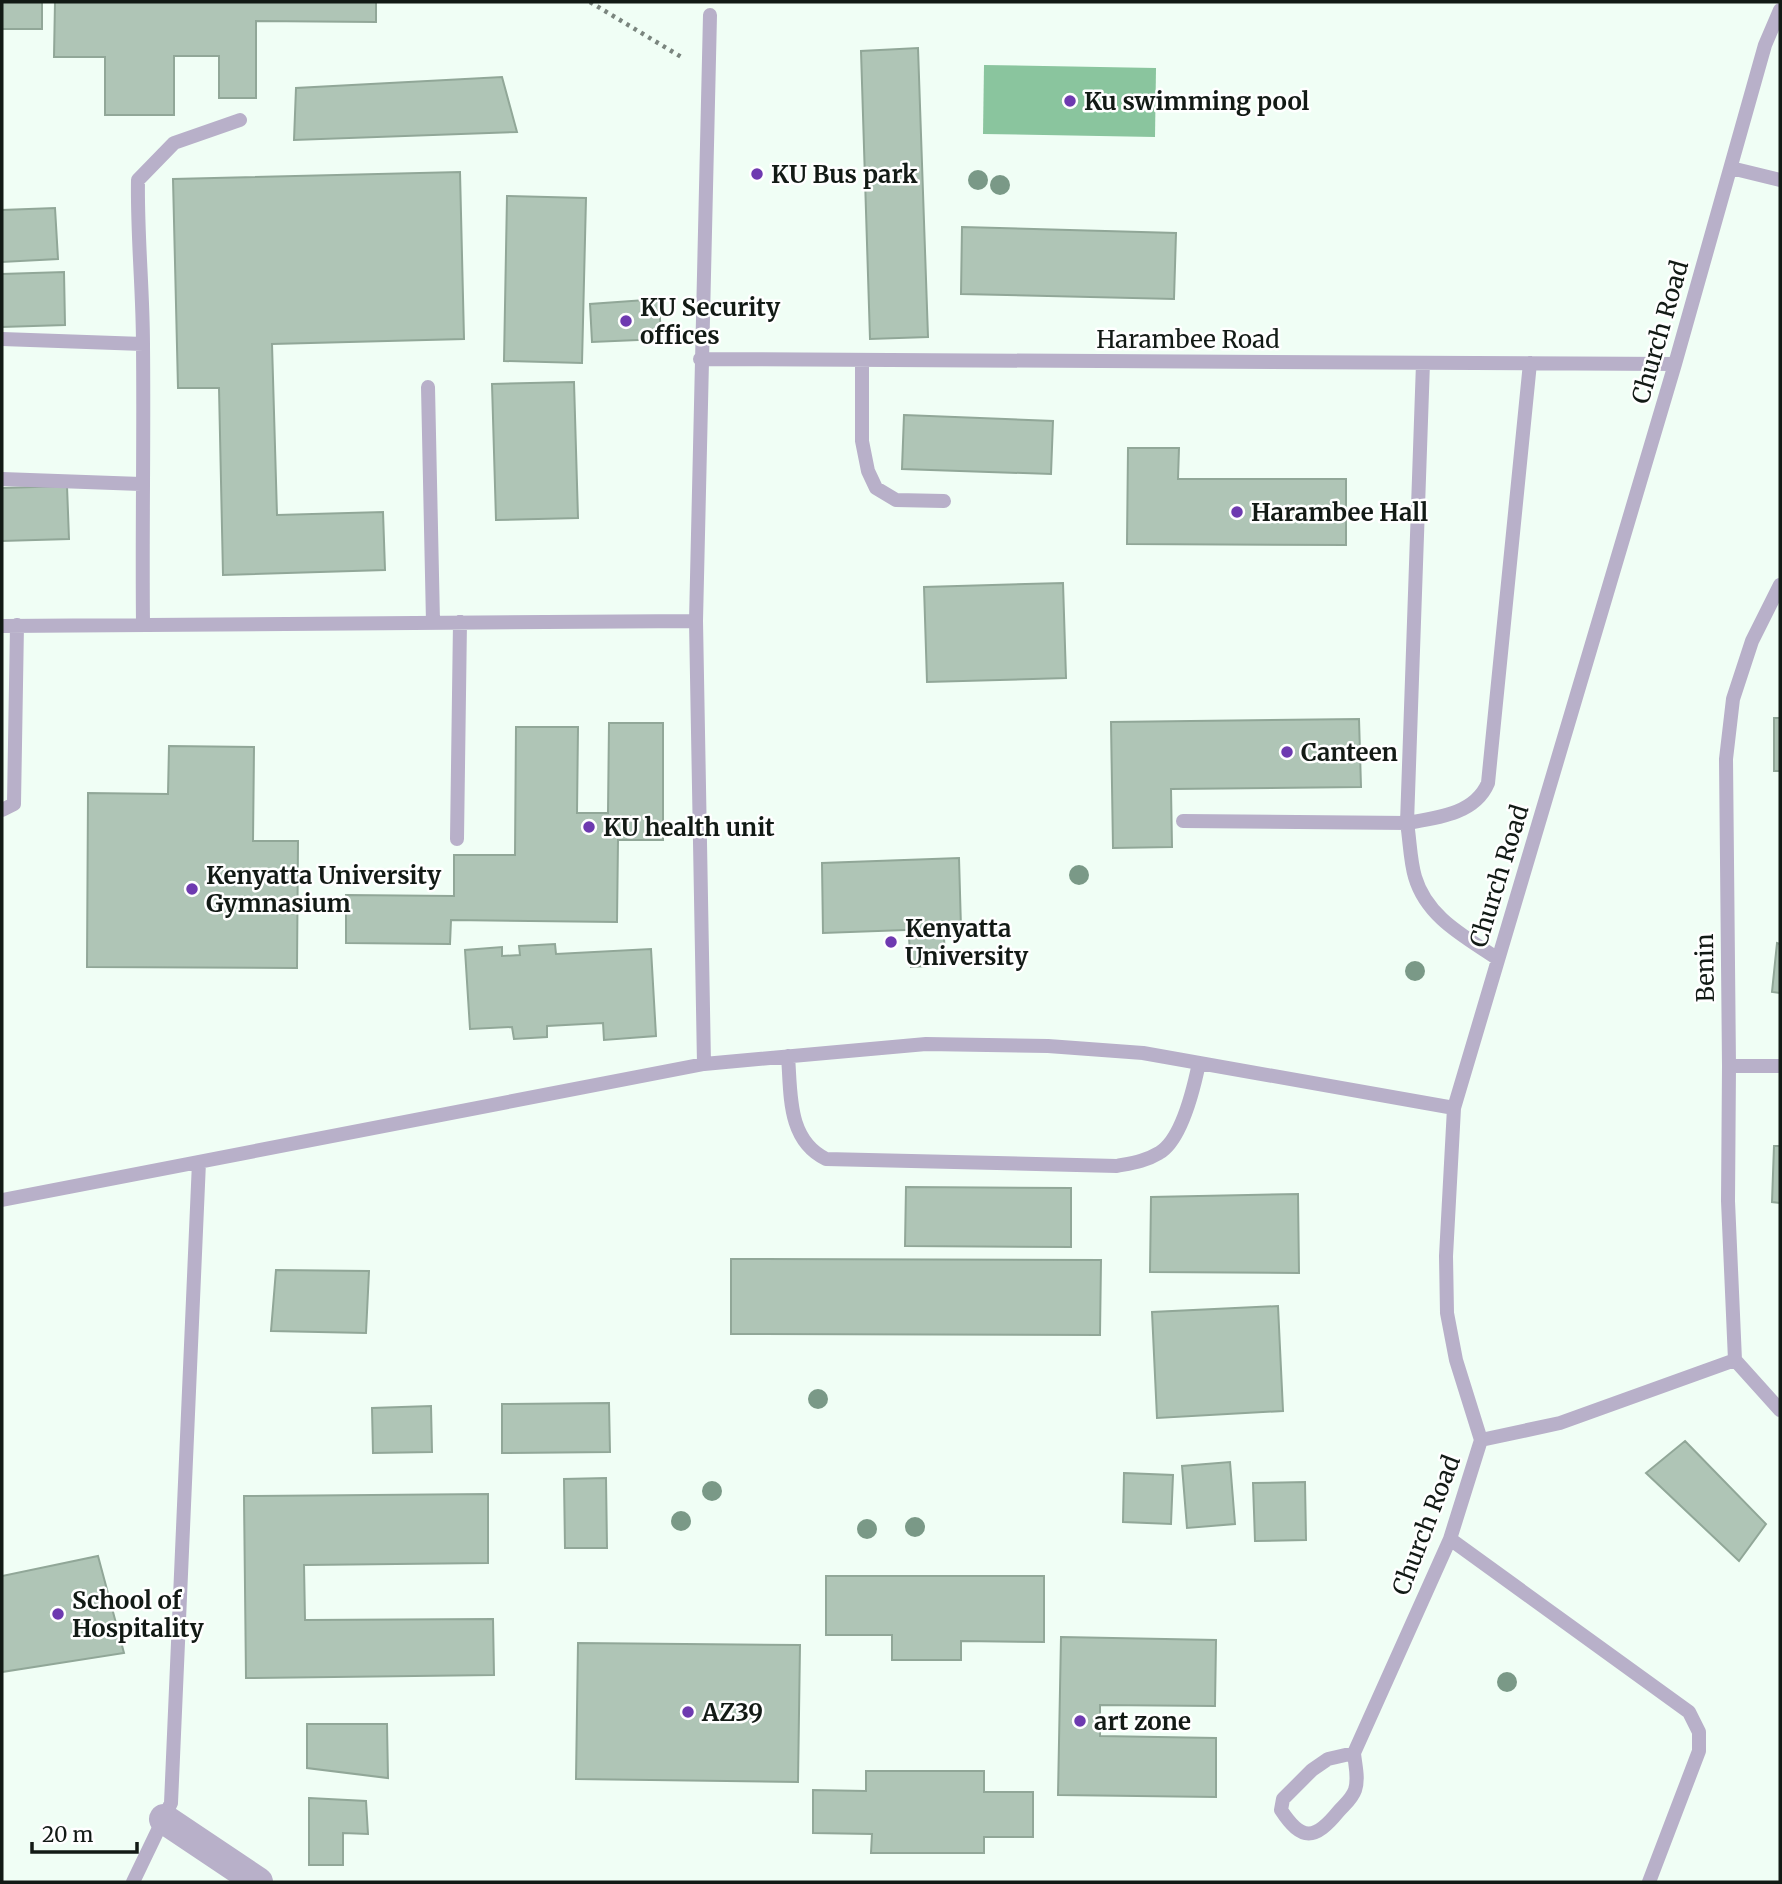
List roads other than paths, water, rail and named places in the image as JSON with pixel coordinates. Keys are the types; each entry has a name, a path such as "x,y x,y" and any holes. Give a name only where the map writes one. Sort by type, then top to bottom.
{"street":[{"path":"164,1819 258,1882"}],"lane":[{"name":"Church Road","path":"1354,1752 1328,1759 1312,1770 1283,1799 1281,1810 1293,1828 1306,1834 1323,1830 1354,1794 1357,1781 1354,1752 1450,1539 1481,1440 1456,1360 1447,1313 1446,1256 1454,1108 1675,364 1765,46 1780,10"},
{"path":"705,1064 696,621 710,15"},
{"path":"143,624 143,344 137,236 138,180 174,143 240,120"},
{"path":"1731,168 1780,180"},
{"path":"2,339 143,344"},
{"name":"Harambee Road","path":"700,359 1675,364"},
{"path":"862,360 862,441 868,471 876,488 896,500 944,501"},
{"path":"1423,363 1407,823 1415,877 1427,902 1448,926 1499,959"},
{"path":"1183,821 1407,823 1439,818 1475,803 1489,783 1530,363"},
{"path":"428,387 433,622"},
{"path":"2,479 141,484"},
{"name":"Benin","path":"1735,1360 1728,1201 1726,759 1734,699 1752,641 1780,585"},
{"path":"2,810 14,804 9,626 696,621"},
{"path":"457,839 460,622"},
{"path":"2,1200 705,1064 940,1044 1048,1046 1143,1053 1454,1108"},
{"path":"788,1056 792,1111 799,1133 813,1152 826,1158 1117,1166 1140,1162 1163,1152 1183,1121 1194,1090 1199,1063"},
{"path":"1729,1066 1780,1066"},
{"path":"133,1882 172,1803 198,1162"},
{"path":"1481,1440 1560,1423 1735,1360 1780,1409"},
{"path":"1450,1539 1689,1712 1699,1732 1699,1751 1649,1882"}],"place":[{"name":"Ku swimming pool","path":"1070,101"},
{"name":"KU Bus park","path":"757,174"},
{"name":"KU Security offices","path":"626,321"},
{"name":"Harambee Hall","path":"1237,512"},
{"name":"Canteen","path":"1287,752"},
{"name":"KU health unit","path":"589,827"},
{"name":"Kenyatta University Gymnasium","path":"192,889"},
{"name":"Kenyatta University","path":"891,942"},
{"name":"School of Hospitality","path":"58,1614"},
{"name":"AZ39","path":"688,1712"},
{"name":"art zone","path":"1080,1721"}]}
